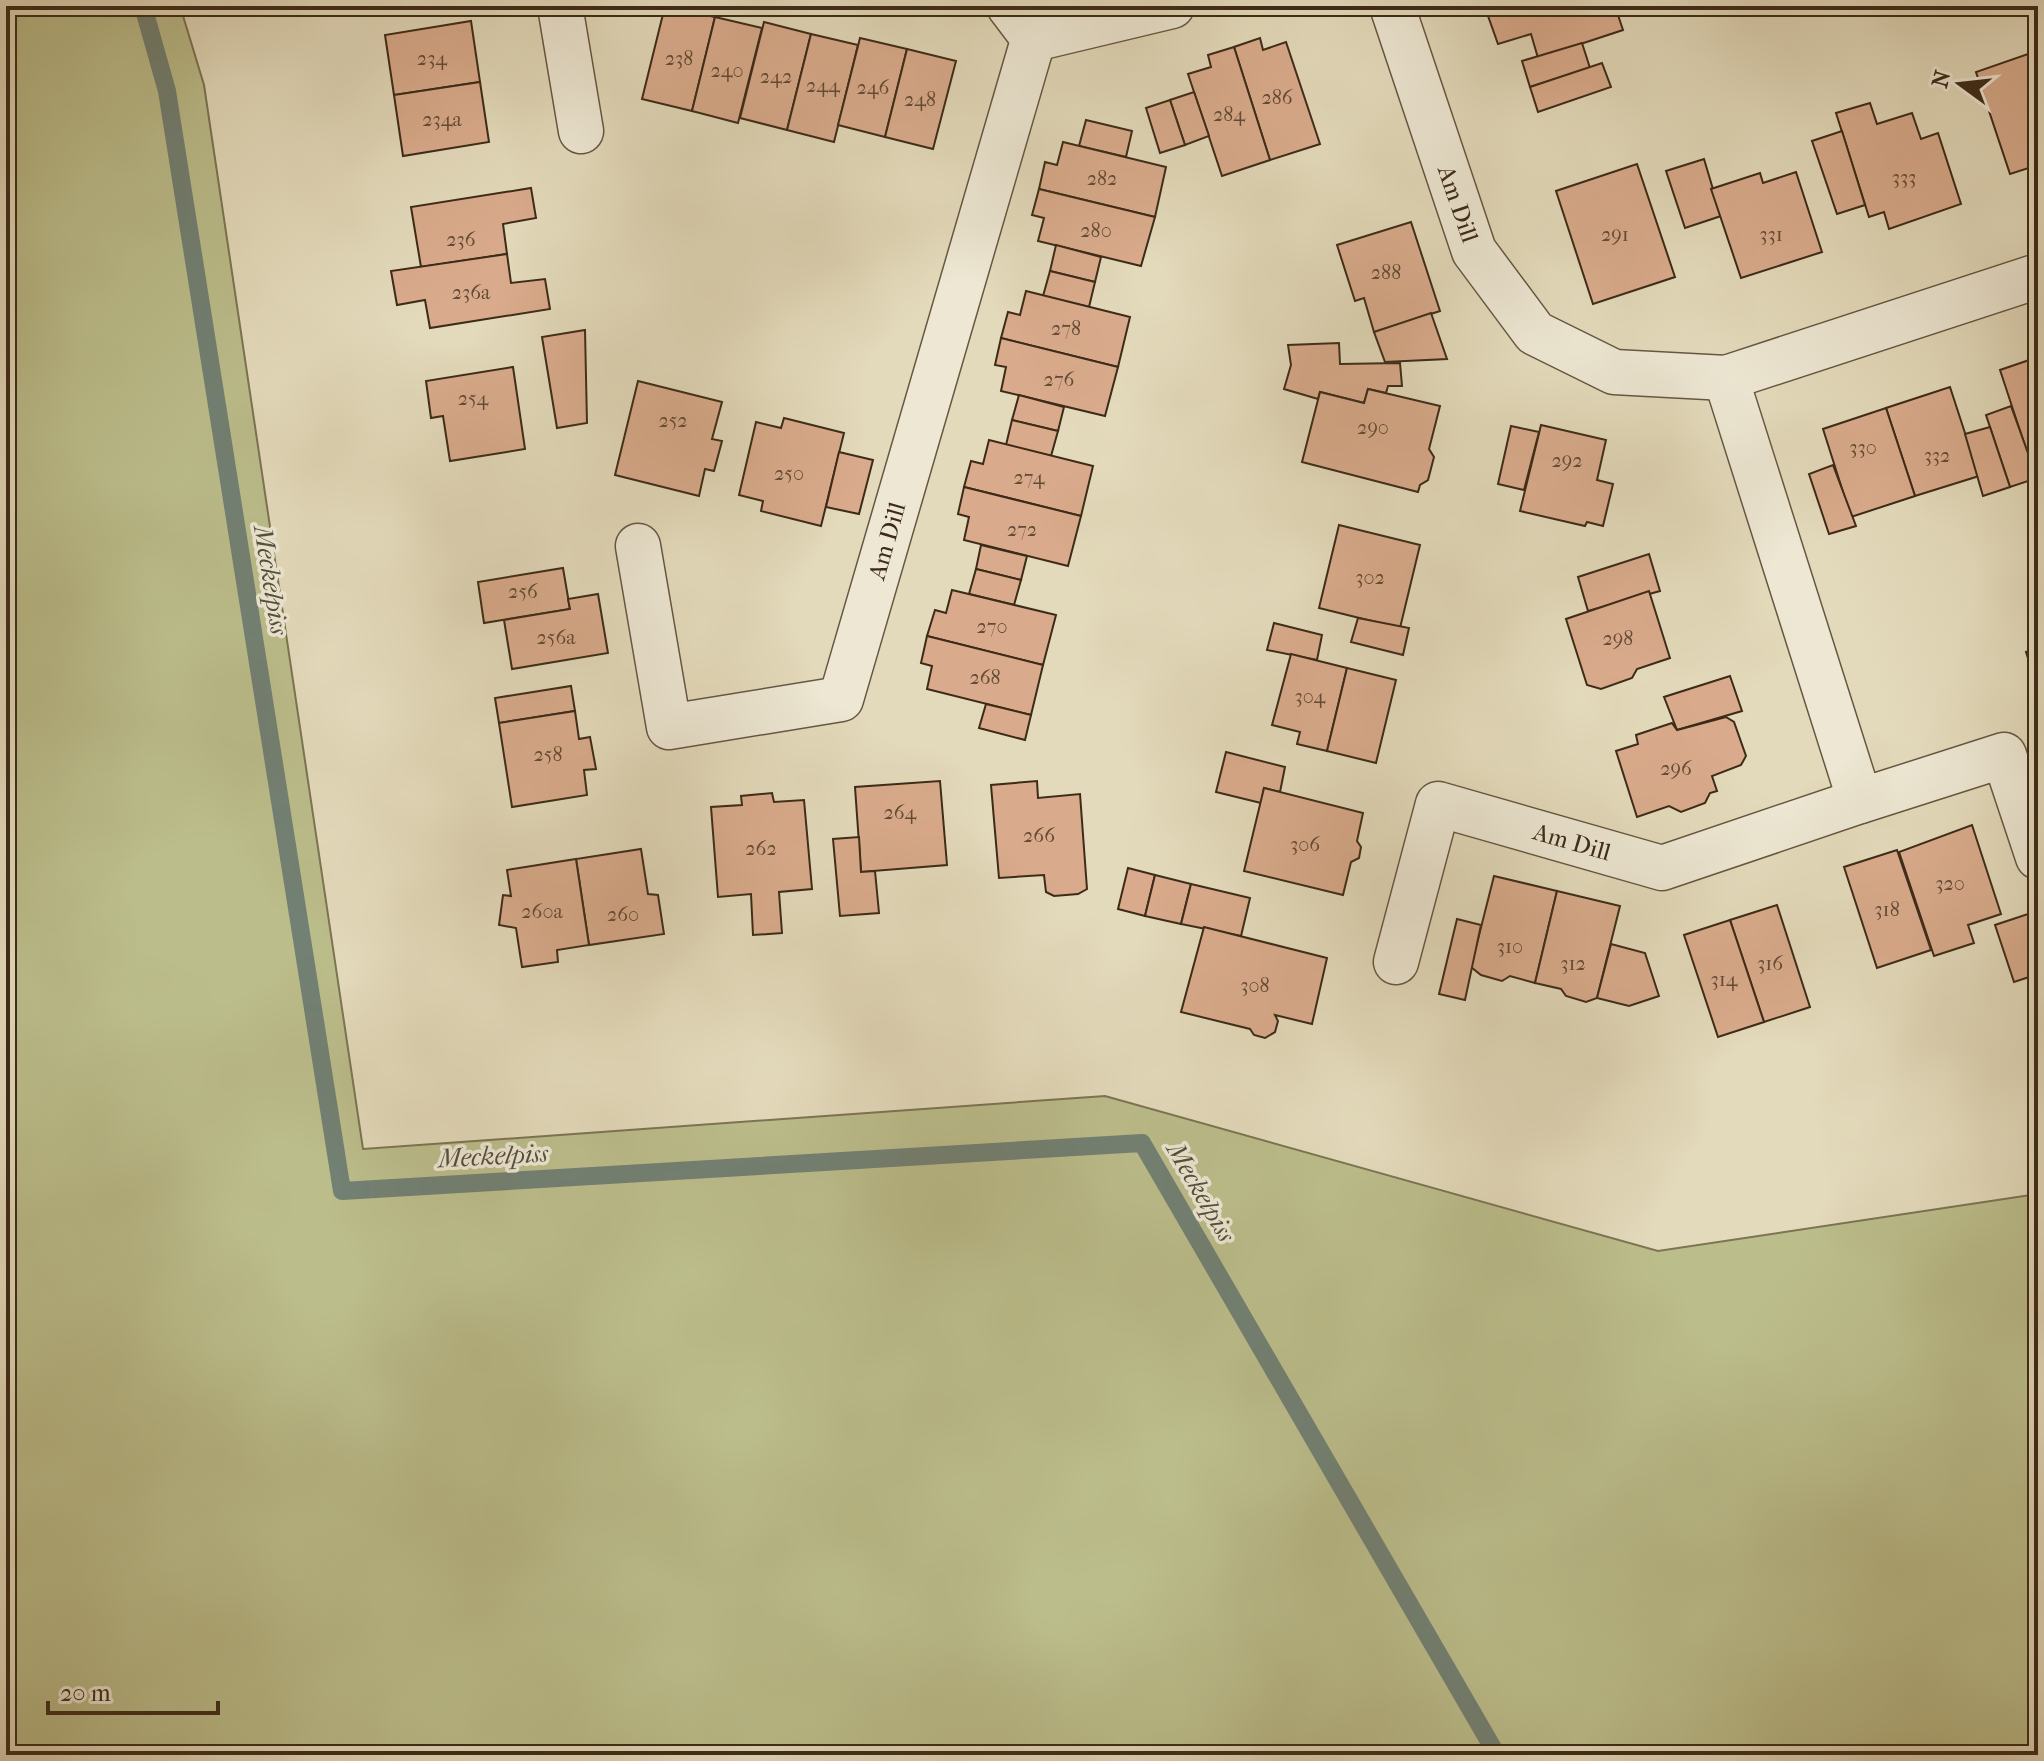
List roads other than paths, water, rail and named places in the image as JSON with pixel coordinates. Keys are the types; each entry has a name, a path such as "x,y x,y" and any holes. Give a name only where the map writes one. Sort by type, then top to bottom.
{"street":[{"path":"560,6 581,131"},
{"name":"Am Dill","path":"638,546 669,727 841,699 1029,17 1172,6"},
{"name":"Am Dill","path":"1392,6 1474,251 1535,333 1614,372 1726,378 2038,276"},
{"path":"1726,378 1860,801"},
{"name":"Am Dill","path":"1396,962 1438,804 1662,868 2004,755 2038,857"}],"waterway":[{"name":"Meckelpiss","path":"143,6 167,91 342,1191 1142,1143 1497,1755"}]}
